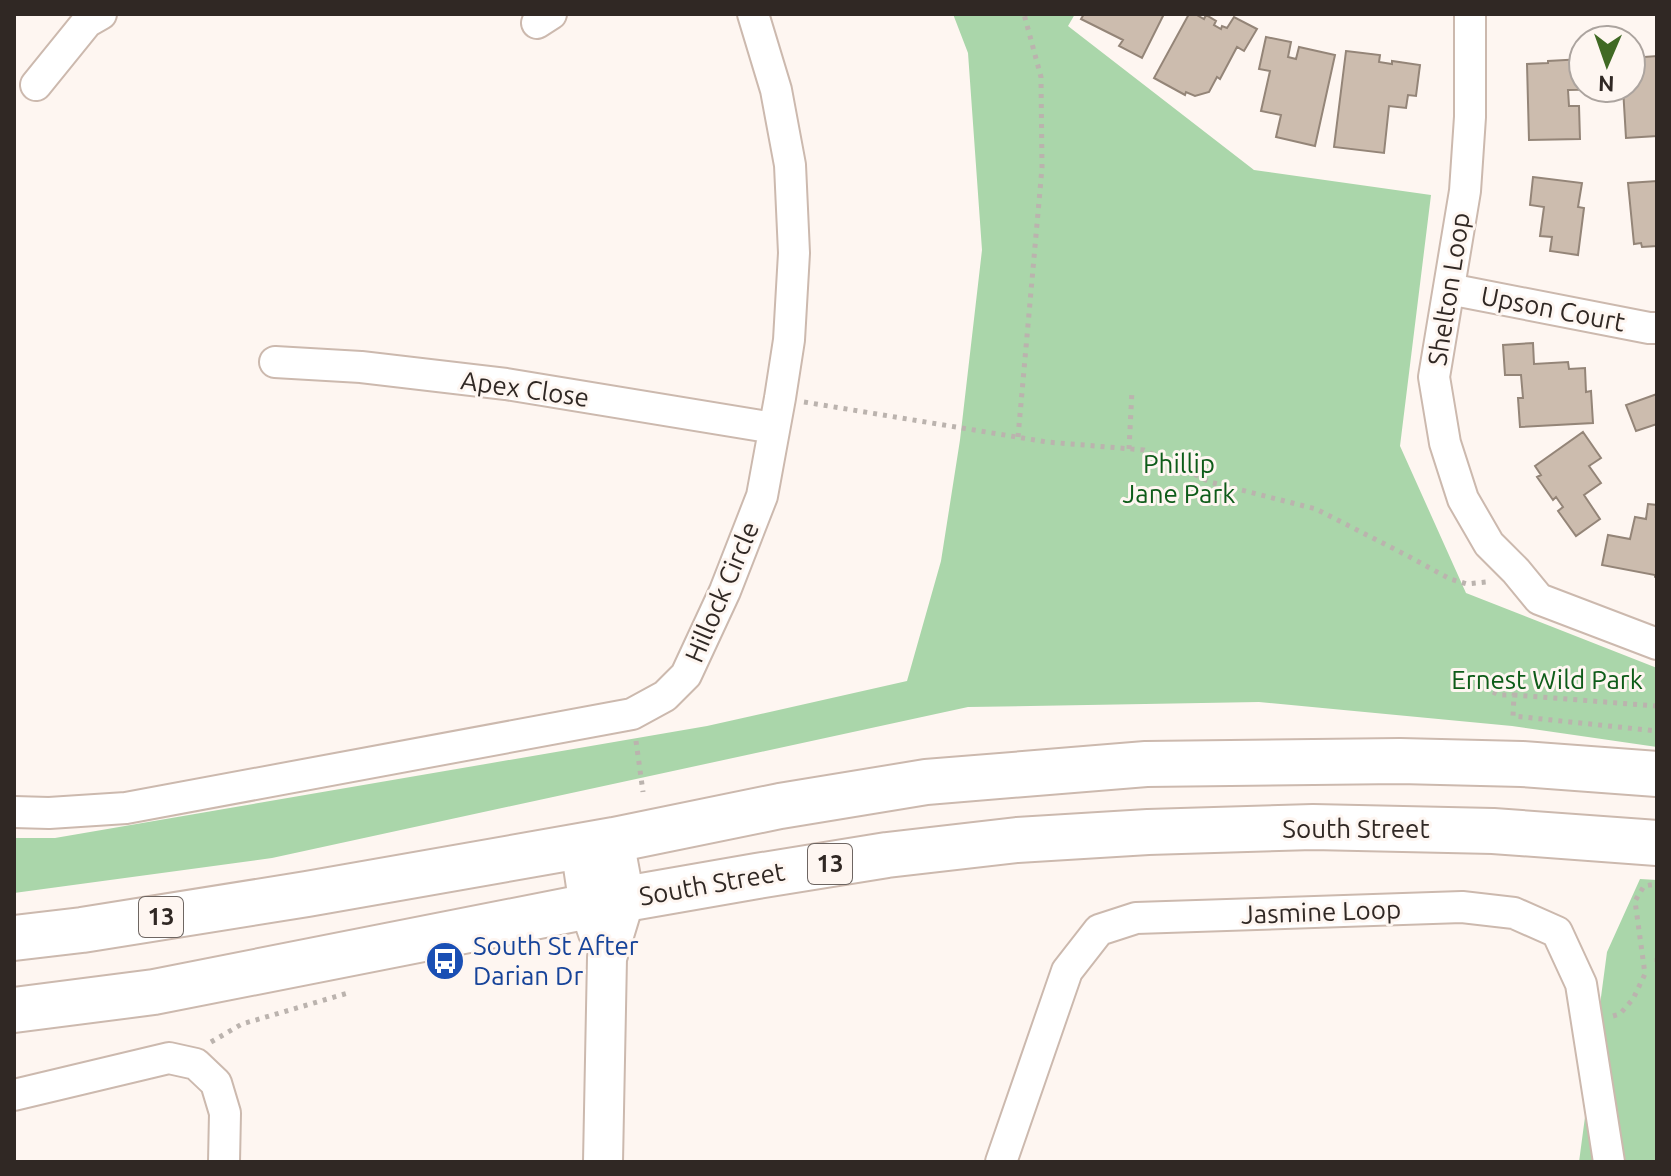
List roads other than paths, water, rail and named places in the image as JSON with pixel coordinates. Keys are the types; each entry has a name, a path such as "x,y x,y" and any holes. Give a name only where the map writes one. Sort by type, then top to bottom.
{"highway":[{"name":"13","path":"14,938 307,894 926,782 1146,764 1400,761 1522,764 1657,774"},
{"name":"South Street","path":"14,1010 154,992 607,903 887,855 1017,840 1313,827 1493,831 1657,843"}],"street":[{"path":"36,85 87,22 101,14"},
{"name":"Hillock Circle","path":"14,812 126,808 632,714 665,696 686,675 725,591 762,496 789,340 794,253 790,165 776,90 753,14"},
{"name":"Shelton Loop","path":"1470,14 1465,191 1434,377 1445,443 1463,499 1489,544 1539,599 1657,644"},
{"name":"Upson Court","path":"1449,289 1657,328"},
{"name":"Apex Close","path":"275,362 361,367 506,384 774,428"},
{"path":"597,843 607,903 603,1162"},
{"name":"Jasmine Loop","path":"1001,1162 1067,971 1099,930 1136,918 1462,907 1514,913 1557,932 1581,984 1609,1162"},
{"path":"14,1095 169,1058 196,1064 216,1083 225,1113 224,1162"}],"place":[{"name":"South St After Darian Dr","path":"445,961"}],"park label":[{"name":"Phillip Jane Park","path":"1179,479"},
{"name":"Ernest Wild Park","path":"1547,680"}]}
